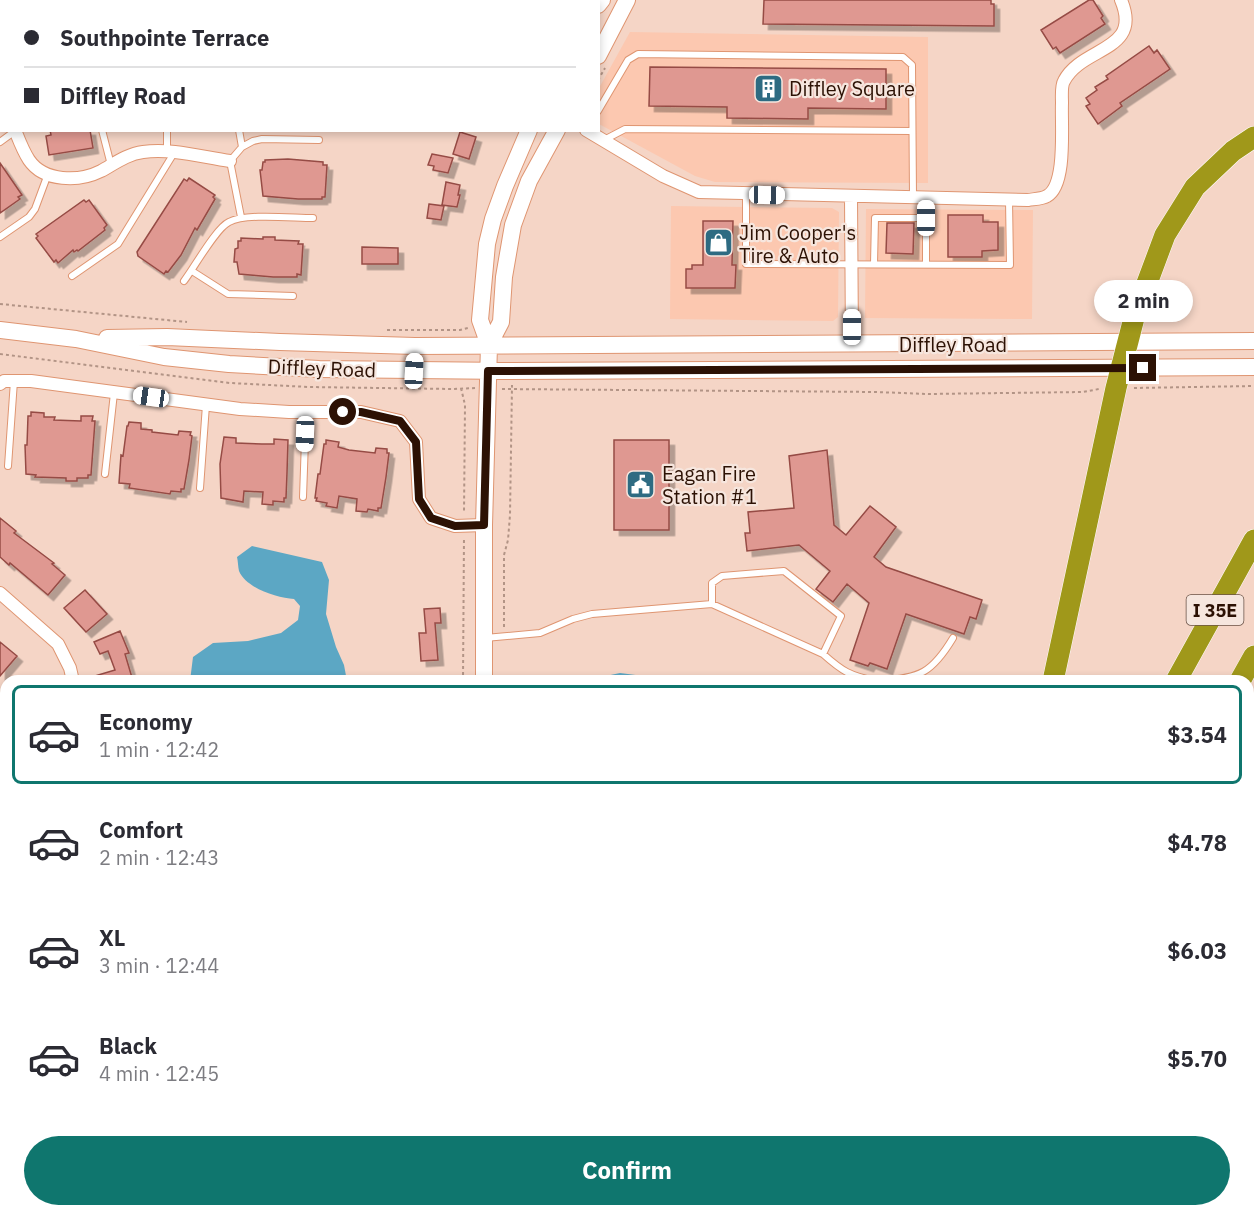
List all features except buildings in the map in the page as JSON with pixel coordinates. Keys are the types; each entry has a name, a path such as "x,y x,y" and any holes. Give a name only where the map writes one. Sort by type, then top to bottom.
{"highway":[{"path":"1054,675 1131,326 1165,235 1195,187 1233,151 1254,137"},
{"name":"I 35E","path":"1179,675 1254,540"},
{"path":"1243,675 1254,656"}],"main road":[{"path":"600,52 627,0"},
{"path":"484,675 484,525 489,345 481,325 483,275 493,219 528,132"},
{"path":"489,345 501,322 504,277 513,225 530,181 556,132"},
{"name":"Diffley Road","path":"0,330 76,339 165,357 229,364 319,369 488,371 1254,368"},
{"name":"Diffley Road","path":"76,339 167,336 415,346 1254,342"}],"street":[{"path":"589,132 663,176 699,192 1009,200 1028,200 1047,196 1057,185 1060,168 1064,82 1074,69 1120,39 1126,28 1127,14 1121,0"},
{"path":"15,132 29,160 38,169 48,174 64,177 87,177 141,152 171,152 230,160"},
{"path":"851,197 852,345"},
{"path":"0,384 31,381 240,409 361,412 400,421 416,442 419,499 431,518 455,526 484,525"},
{"path":"0,593 58,644 72,675"}],"lane":[{"path":"600,108 628,60 638,54 903,57 912,65 913,198"},
{"path":"603,141 625,129 912,131"},
{"path":"0,142 14,132"},
{"path":"103,132 111,165"},
{"path":"72,276 118,244 171,152 166,132"},
{"path":"239,132 242,147"},
{"path":"241,217 230,160 242,147 262,139 319,140"},
{"path":"0,237 29,217 35,209 48,174"},
{"path":"746,195 746,264 1010,265 1009,200"},
{"path":"926,198 926,264"},
{"path":"184,282 227,222 241,217 312,218"},
{"path":"874,264 875,218 926,218"},
{"path":"192,271 228,294 293,296"},
{"path":"414,371 415,346"},
{"path":"8,466 14,381"},
{"path":"105,474 114,392"},
{"path":"200,488 206,404"},
{"path":"303,497 306,412"},
{"path":"712,604 712,583 722,576 784,571 841,616 823,654"},
{"path":"484,638 540,633 573,619 592,614 712,604 823,654 851,675"},
{"path":"918,675 935,664 953,638"}],"path":[{"path":"0,304 195,323"},
{"path":"381,330 460,330 481,325"},
{"path":"504,637 504,555 510,514 512,389"}],"shaded area":[{"path":"630,32 928,37 928,183 715,182 695,176 600,125 600,86"},
{"path":"671,206 832,208 839,212 838,317 833,321 670,319"},
{"path":"866,209 1033,210 1032,319 865,318"}],"water":[{"path":"252,546 322,562 329,580 326,614 346,675 191,675 193,657 213,643 248,641 281,633 298,620 300,606 294,599 279,597 248,582 239,571 237,557"},
{"path":"620,673 636,675 610,675"}],"place":[{"name":"Diffley Square","path":"768,88"},
{"name":"Jim Cooper's Tire & Auto","path":"718,243"},
{"name":"Eagan Fire Station #1","path":"641,485"}],"route":[{"path":"343,412 361,412 400,421 416,442 419,499 431,518 455,526 484,525 488,371 1143,368"}]}
